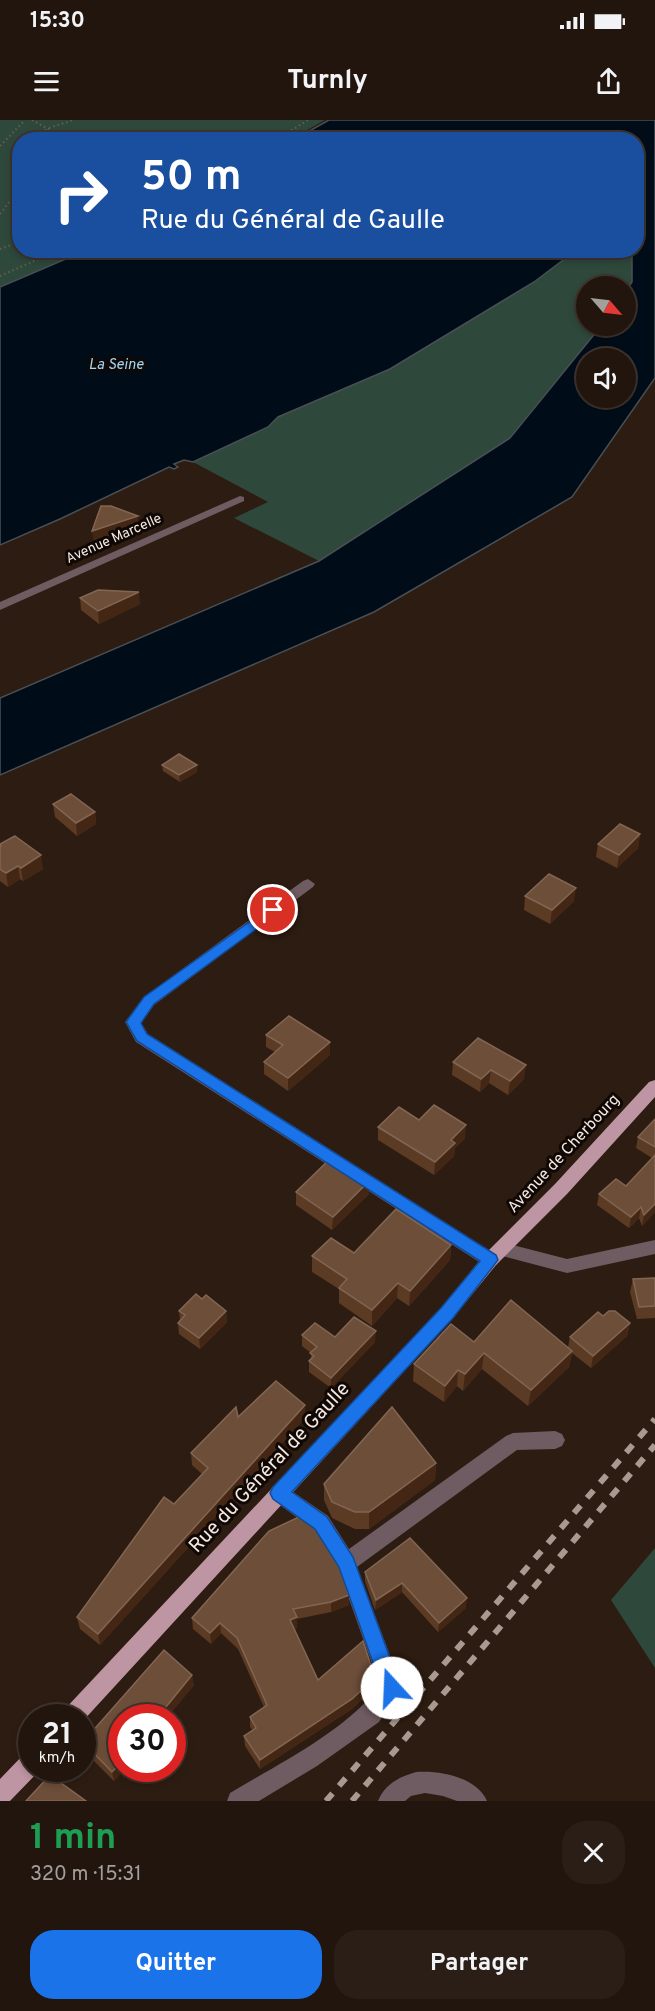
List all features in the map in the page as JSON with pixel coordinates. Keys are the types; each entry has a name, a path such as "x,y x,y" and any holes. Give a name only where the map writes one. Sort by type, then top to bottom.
{"main road":[{"name":"Avenue de Cherbourg","path":"496,1254 561,1189 655,1086"},
{"name":"Rue du Général de Gaulle","path":"85,1704 447,1313 496,1254"},
{"path":"0,1795 18,1776"}],"street":[{"name":"Avenue Marcelle","path":"0,606 240,499"},
{"path":"308,884 149,1001 133,1022 142,1038 496,1254 567,1266 655,1247"},
{"path":"346,1563 513,1442 555,1440"},
{"path":"238,1801 309,1758 370,1714 392,1688 346,1563 321,1523 279,1493"},
{"path":"388,1801 406,1786 427,1783 449,1785 476,1801"}],"path":[{"path":"13,132 25,120"},
{"path":"32,120 55,132"},
{"path":"43,132 73,120"},
{"path":"289,132 308,120"},
{"path":"0,146 12,134"},
{"path":"0,214 12,196"},
{"path":"0,276 41,258"}],"green space":[{"path":"0,120 325,120 304,132 12,132 12,258 71,258 33,281 0,292"},
{"path":"566,258 632,258 632,276 576,276 576,336 593,336 583,348 576,348 576,357 510,438 319,561 234,518 268,502 193,462 268,427 278,417 390,369 534,282"},
{"path":"655,1548 655,1668 611,1600"}],"water":[{"path":"329,120 655,120 655,378 636,405 636,348 583,348 593,336 636,336 636,276 632,276 632,258 644,258 644,132 308,132"},
{"name":"La Seine","path":"68,258 566,258 534,282 390,369 278,417 268,427 193,462 184,460 174,464 178,467 174,469 169,467 0,545 0,287"},
{"path":"576,357 576,408 634,408 572,497 374,612 0,775 0,698 319,561 510,438"}],"building":[{"path":"101,506 111,506 138,516 92,531"},
{"path":"98,590 139,592 98,611 80,598"},
{"path":"179,754 197,765 179,775 162,765"},
{"path":"71,794 95,812 76,823 53,804"},
{"path":"620,824 640,834 619,855 598,844"},
{"path":"15,836 41,855 21,868 18,866 6,873 0,869 0,844"},
{"path":"549,874 576,888 552,910 525,896"},
{"path":"289,1016 330,1042 288,1078 264,1062 283,1045 266,1035"},
{"path":"478,1038 526,1065 510,1081 491,1070 481,1079 453,1062"},
{"path":"434,1105 466,1125 451,1140 455,1143 435,1162 378,1127 399,1107 419,1120"},
{"path":"655,1119 655,1147 638,1137"},
{"path":"655,1155 655,1204 644,1215 641,1207 631,1217 599,1194 616,1179 626,1186"},
{"path":"332,1157 369,1181 333,1217 296,1192"},
{"path":"396,1209 451,1245 410,1291 398,1283 372,1310 339,1288 347,1279 312,1256 331,1238 354,1253"},
{"path":"655,1278 655,1306 639,1307 633,1279"},
{"path":"196,1294 202,1299 206,1295 226,1311 199,1338 178,1323 185,1315 179,1311"},
{"path":"511,1300 572,1351 531,1390 484,1353 465,1374 458,1370 445,1386 414,1364 451,1324 474,1342"},
{"path":"609,1311 615,1311 630,1323 593,1356 570,1337 598,1312 603,1316"},
{"path":"354,1317 376,1331 331,1378 309,1361 314,1356 310,1353 317,1347 302,1335 315,1323 335,1337"},
{"path":"276,1381 305,1405 98,1634 77,1617 164,1497 174,1504 208,1468 191,1453 236,1407 238,1417"},
{"path":"392,1407 436,1463 369,1512 355,1512 332,1502 324,1484"},
{"path":"301,1516 308,1517 320,1534 340,1569 349,1595 331,1602 293,1609 297,1617 290,1620 318,1680 363,1641 375,1678 352,1699 260,1760 244,1736 256,1728 250,1717 267,1705 237,1638 220,1623 210,1633 192,1618 269,1531"},
{"path":"410,1538 467,1598 439,1623 402,1583 376,1600 365,1572"},
{"path":"164,1650 192,1675 168,1704 116,1704"},
{"path":"108,1714 108,1768 96,1755 96,1727"},
{"path":"44,1782 60,1782 86,1801 26,1801"}],"railway":[{"path":"326,1801 655,1419"},
{"path":"352,1801 655,1445"}],"route":[{"path":"273,910 149,1001 133,1022 142,1038 490,1260 447,1313 279,1493 321,1523 346,1563 392,1688"}]}
